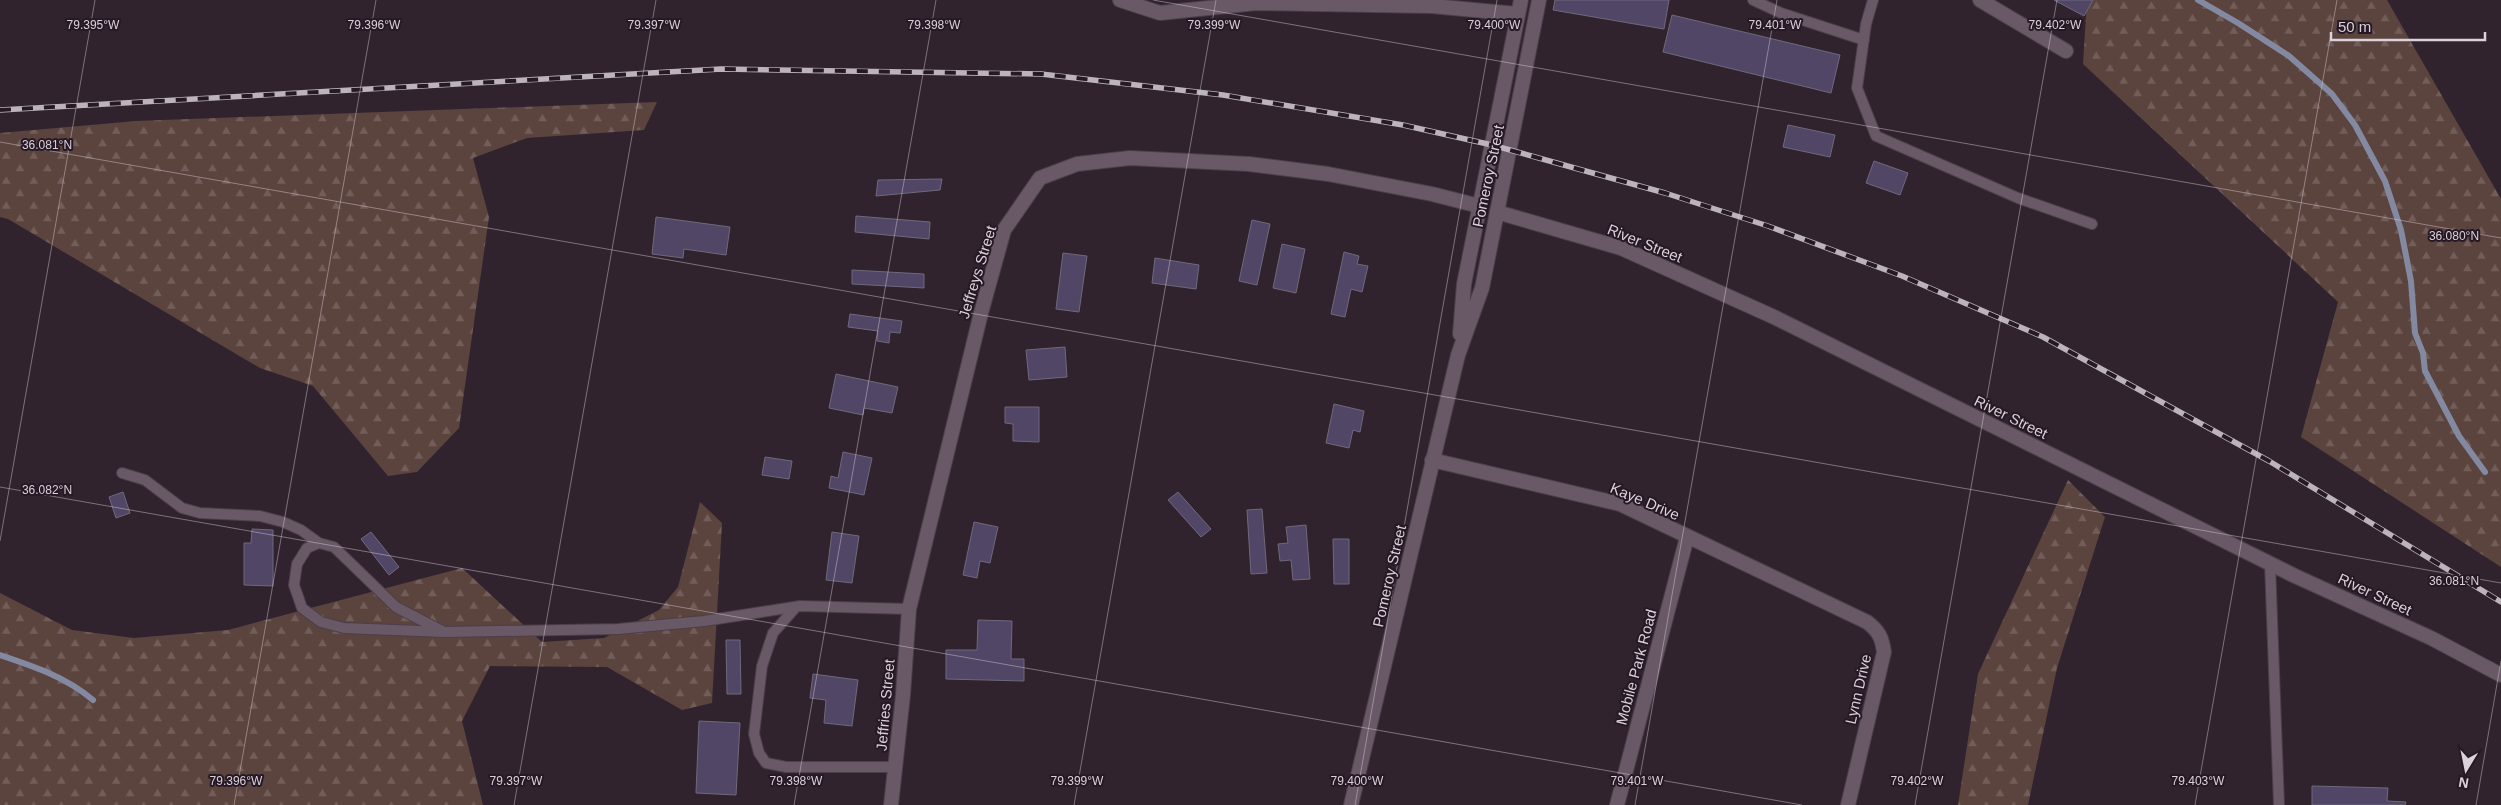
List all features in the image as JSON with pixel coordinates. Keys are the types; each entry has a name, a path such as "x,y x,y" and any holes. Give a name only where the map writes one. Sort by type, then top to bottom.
{"street":[{"path":"1120,0 1160,13 1256,3 1519,7"},
{"name":"Pomeroy Street","path":"1351,805 1458,355 1482,288 1539,0"},
{"path":"1980,0 2066,51"},
{"name":"Pomeroy Street","path":"1458,355 1464,284 1519,7"},
{"name":"Jeffreys Street","path":"909,609 981,312 1004,230 1040,178 1077,164 1130,158 1250,164 1328,174 1432,194 1479,206"},
{"name":"River Street","path":"1497,212 1620,248 1729,297 2270,564 2431,638 2501,675"},
{"name":"Kaye Drive","path":"1432,460 1620,504 1806,593"},
{"name":"Mobile Park Road","path":"1617,805 1687,537"},
{"name":"Lynn Drive","path":"1806,593 1867,622 1877,630 1882,638 1884,652 1878,684 1848,805"},
{"name":"Jeffries Street","path":"891,805 909,609"}],"lane":[{"path":"1753,0 1781,13 1864,40"},
{"path":"1873,0 1864,40 1857,88 1876,136 2018,198 2092,224"},
{"path":"122,473 145,480 182,508 200,513 260,516 283,522 300,530 319,543 334,547 396,608 444,632"},
{"path":"319,543 308,548 297,564 294,585 302,608 321,622 344,628 444,632 618,629 704,621 796,607 861,606 909,609"},
{"path":"2270,564 2279,805"},
{"path":"796,607 774,633 762,666 754,734 759,753 766,763 786,767 895,767"}],"green space":[{"path":"2087,0 2387,0 2501,199 2501,567 2301,437 2338,302 2083,64"},
{"path":"657,102 644,130 527,138 473,158 489,217 459,428 417,472 388,476 313,386 260,368 8,219 0,217 0,133 136,121"},
{"path":"2068,480 2105,517 2057,668 2028,805 1958,805 1978,674"},
{"path":"700,502 722,523 712,703 682,710 607,667 490,666 462,721 483,805 0,805 0,593 72,630 134,638 228,630 462,568 542,642 604,638 659,610 678,587"}],"building":[{"path":"1555,0 1669,0 1664,29 1553,10"},
{"path":"2054,0 2093,0 2084,16"},
{"path":"1672,15 1840,55 1831,93 1663,52"},
{"path":"1788,125 1835,135 1830,157 1783,147"},
{"path":"1874,161 1908,173 1900,195 1866,183"},
{"path":"942,179 940,190 876,196 878,180"},
{"path":"856,216 930,222 929,239 855,232"},
{"path":"656,217 730,227 726,255 684,249 683,258 652,254"},
{"path":"1252,220 1270,224 1257,285 1239,281"},
{"path":"1282,244 1305,249 1296,293 1273,288"},
{"path":"1344,252 1359,256 1357,264 1368,266 1362,292 1351,289 1345,317 1331,314"},
{"path":"1063,253 1087,256 1079,312 1056,309"},
{"path":"1155,258 1199,265 1196,289 1152,283"},
{"path":"852,270 924,274 924,288 852,284"},
{"path":"850,314 902,321 900,333 890,332 889,343 877,341 878,331 848,327"},
{"path":"1065,347 1067,377 1029,380 1026,350"},
{"path":"836,374 898,387 892,413 864,408 863,415 829,408"},
{"path":"1334,404 1364,411 1360,432 1353,430 1349,448 1326,443"},
{"path":"1005,407 1039,407 1039,442 1013,441 1013,424 1005,423"},
{"path":"843,452 872,458 864,495 829,488 831,476 838,478"},
{"path":"765,457 792,461 789,479 762,475"},
{"path":"123,492 130,513 116,518 109,497"},
{"path":"1178,492 1211,529 1201,537 1168,500"},
{"path":"1262,509 1267,573 1251,574 1247,510"},
{"path":"974,522 998,527 990,563 980,561 977,578 963,575"},
{"path":"1306,525 1310,579 1293,580 1291,560 1280,561 1278,544 1288,543 1286,527"},
{"path":"252,529 273,530 273,586 244,585 244,543 251,543"},
{"path":"371,532 399,567 389,575 361,539"},
{"path":"832,532 859,536 852,583 826,580"},
{"path":"1333,539 1349,539 1349,584 1334,584"},
{"path":"978,620 1012,621 1011,659 1024,659 1024,681 946,679 946,650 977,650"},
{"path":"726,640 740,640 741,694 727,694"},
{"path":"813,674 858,680 852,726 824,723 826,700 810,698"},
{"path":"699,721 740,723 736,795 696,793"},
{"path":"2312,786 2388,788 2387,801 2406,802 2405,805 2312,805"}],"waterway":[{"path":"2198,0 2289,56 2332,94 2355,125 2385,181 2401,230 2411,281 2415,333 2423,353 2425,371 2459,436 2485,472"},
{"path":"0,655 37,668 60,679 93,700"}],"railway":[{"path":"0,110 721,69 1041,74 1223,95 1403,125 1492,145 1665,193 1768,226 1902,276 2043,337 2269,461 2501,602"}]}
